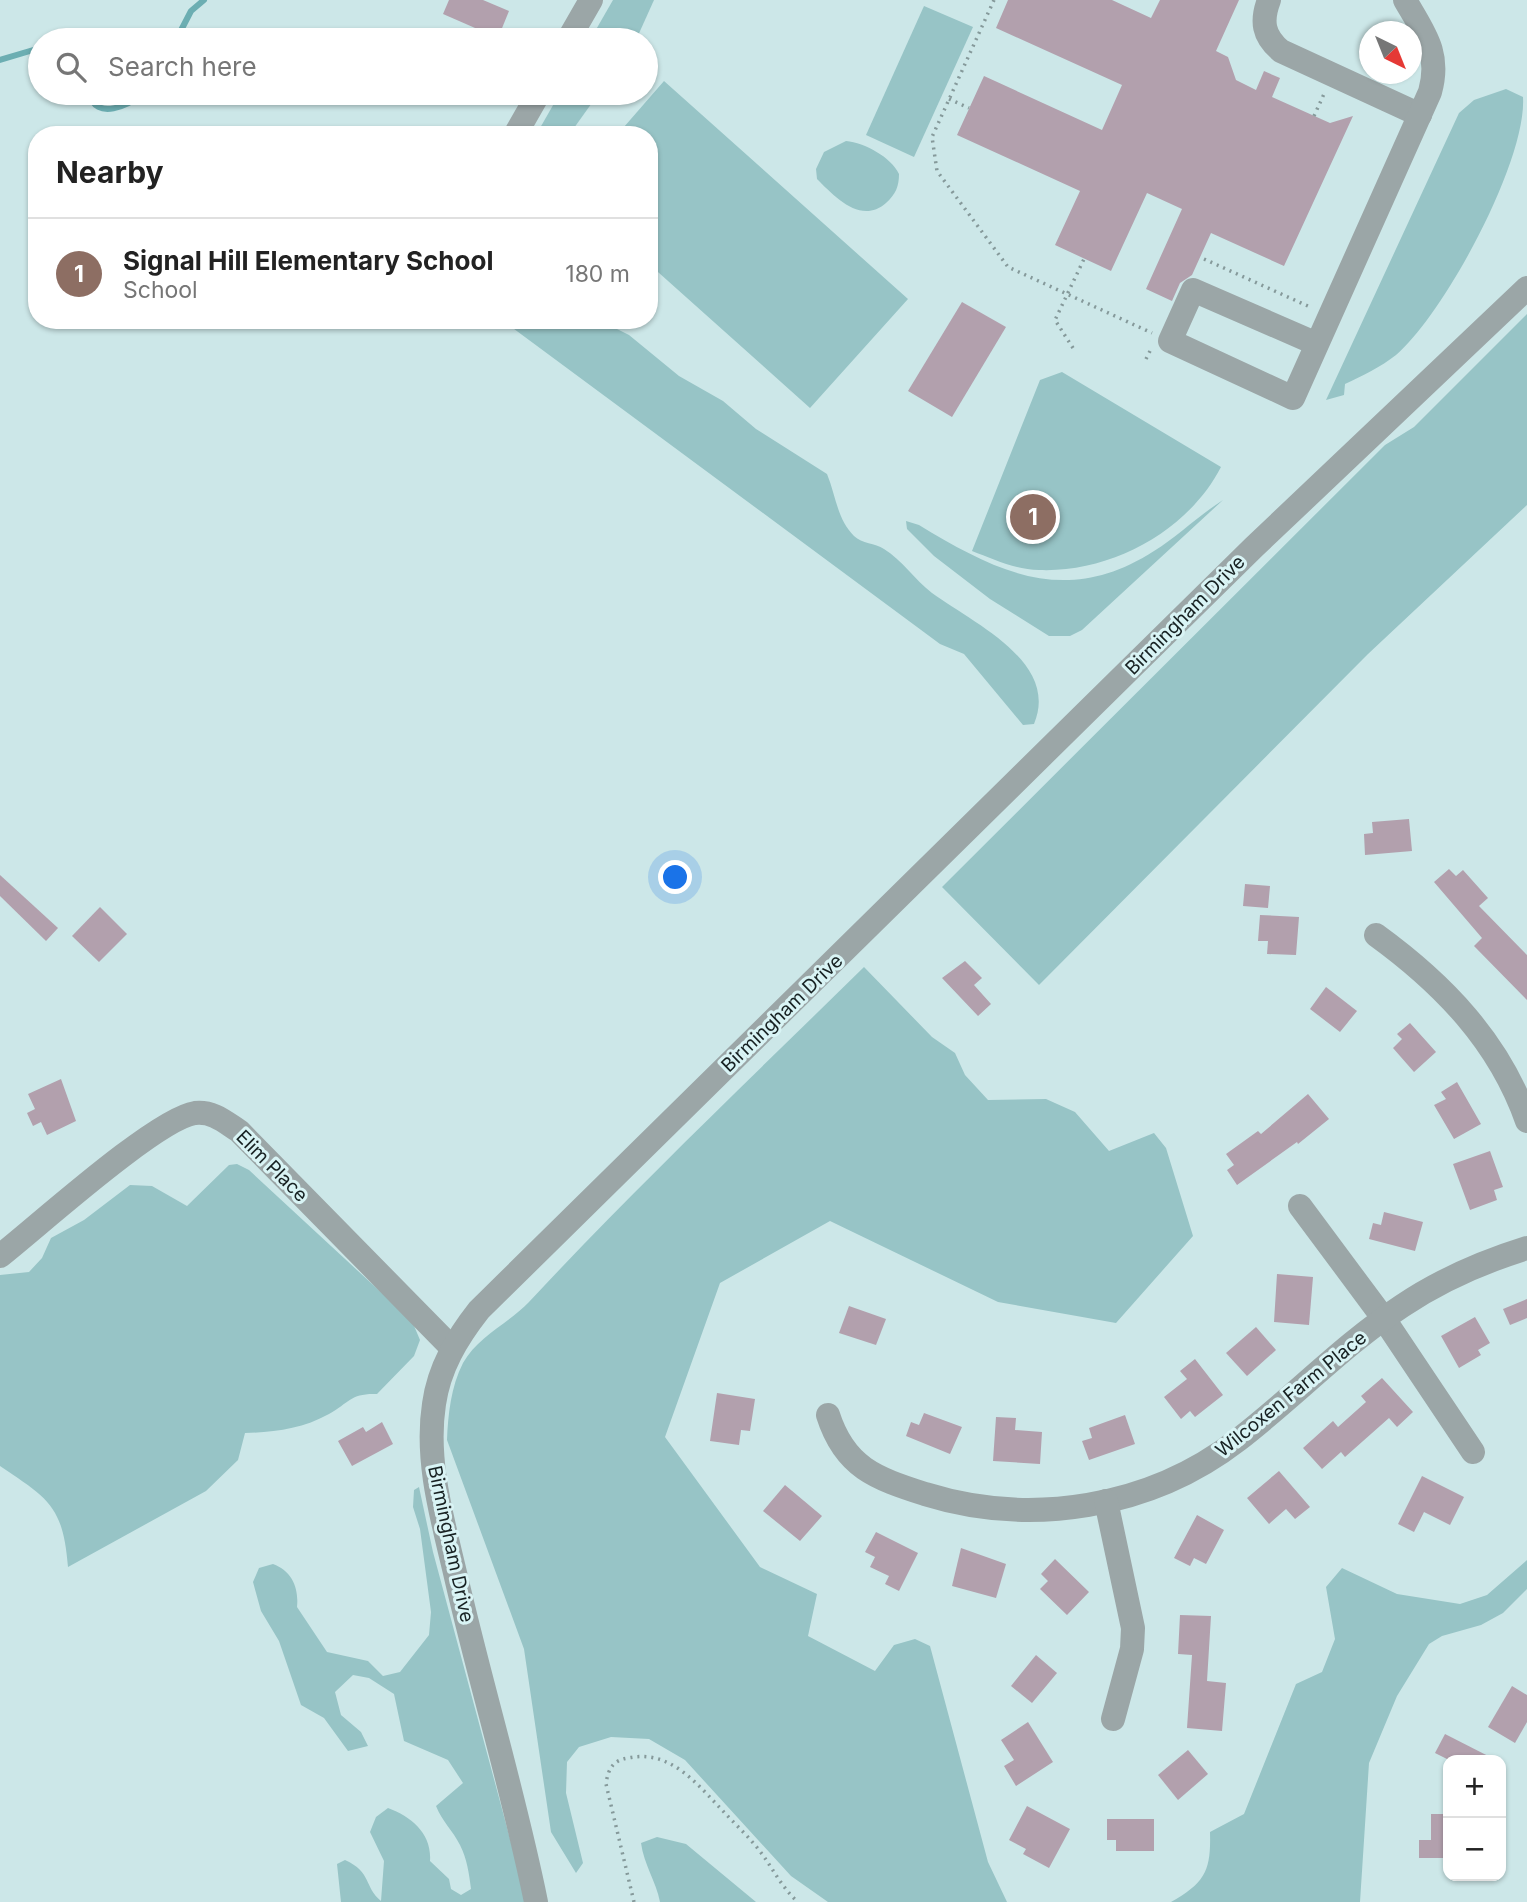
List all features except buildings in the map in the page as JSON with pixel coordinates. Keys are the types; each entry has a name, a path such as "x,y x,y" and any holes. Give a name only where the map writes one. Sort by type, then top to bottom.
{"street":[{"path":"575,28 591,0"},
{"path":"1269,0 1265,11 1265,32 1281,51 1420,115"},
{"path":"1317,344 1194,289 1170,341 1293,398 1420,115 1434,79 1435,58 1405,0"},
{"path":"520,126 532,105"},
{"name":"Birmingham Drive","path":"536,1902 438,1500 431,1432 434,1403 452,1348 479,1310 667,1124 1254,547 1527,288"},
{"path":"1376,935 1444,989 1468,1018 1494,1055 1527,1121"},
{"name":"Elim Place","path":"0,1256 138,1146 185,1116 207,1113 239,1131 452,1348"},
{"path":"1300,1206 1384,1319 1473,1452"},
{"name":"Wilcoxen Farm Place","path":"828,1415 835,1435 847,1454 864,1470 886,1481 932,1496 980,1507 1022,1511 1106,1501 1163,1483 1212,1457 1384,1319 1464,1270 1527,1248"},
{"path":"1106,1501 1133,1628 1132,1649 1113,1719"}],"path":[{"path":"994,0 932,137 937,171 1007,267 1170,341"},
{"path":"1314,116 1328,85"},
{"path":"949,99 969,108"},
{"path":"1073,348 1055,320 1084,259"},
{"path":"1204,259 1313,309"},
{"path":"634,1902 606,1784 613,1765 620,1759 641,1755 667,1761 695,1782 754,1844 778,1882 798,1902"}],"shaded area":[{"path":"613,0 654,0 641,28 597,28"},
{"path":"924,6 973,27 914,157 866,135"},
{"path":"664,81 908,299 810,408 658,272 658,126 625,126 643,105 658,105 658,88"},
{"path":"1506,89 1523,97 1521,125 1512,159 1497,196 1458,272 1437,306 1396,355 1345,384 1344,395 1326,400 1459,113 1474,100"},
{"path":"553,105 590,105 575,126 541,126"},
{"path":"846,141 877,152 890,162 899,174 895,193 877,209 867,211 849,206 817,179 816,169 824,152"},
{"path":"1527,314 1527,505 1368,654 1039,985 942,887 1385,445 1414,427"},
{"path":"514,329 617,329 629,335 679,376 723,401 756,429 827,474 840,515 854,536 891,554 932,593 989,631 1024,663 1035,682 1039,702 1034,724 1023,725 964,654 940,644"},
{"path":"1062,372 1221,467 1207,490 1189,511 1145,544 1120,556 1093,564 1066,569 1030,570 972,551 1040,380"},
{"path":"1223,500 1082,630 1070,636 1049,636 990,599 934,556 907,529 906,521 1005,569 1034,577 1062,580 1092,577 1122,568 1163,545"},
{"path":"864,967 932,1037 955,1053 965,1075 988,1100 1046,1099 1075,1112 1109,1151 1154,1133 1166,1148 1193,1236 1116,1323 998,1302 830,1221 720,1283 665,1437 760,1567 817,1594 808,1636 875,1671 894,1645 915,1639 930,1646 988,1862 1007,1902 828,1902 791,1876 685,1760 649,1739 611,1737 579,1747 567,1762 566,1793 583,1863 576,1873 551,1832 524,1649 447,1440 449,1411 456,1381 469,1353 485,1337 521,1310 653,1174"},
{"path":"237,1164 249,1170 412,1321 420,1340 414,1356 377,1394 351,1399 329,1414 298,1426 278,1431 245,1433 238,1460 206,1491 68,1567 62,1530 50,1506 31,1487 0,1466 0,1275 29,1272 42,1258 51,1238 84,1220 130,1185 152,1186 187,1206 229,1165"},
{"path":"419,1487 433,1552 527,1902 341,1902 337,1864 345,1860 360,1870 381,1901 384,1861 370,1832 376,1817 388,1808 405,1816 419,1828 428,1843 430,1861 449,1879 451,1889 461,1895 471,1889 462,1850 436,1806 463,1783 448,1760 404,1741 394,1694 369,1678 353,1675 335,1692 341,1715 361,1732 368,1746 348,1751 324,1718 301,1705 279,1641 261,1611 253,1582 259,1568 273,1564 280,1567 293,1581 297,1593 297,1607 327,1652 368,1661 383,1676 400,1672 429,1635 431,1612 420,1529 413,1507 414,1490"},
{"path":"1527,1560 1527,1589 1503,1613 1481,1625 1442,1636 1429,1644 1397,1696 1369,1763 1360,1902 1171,1902 1192,1888 1204,1874 1209,1856 1210,1832 1244,1814 1296,1684 1322,1672 1335,1639 1326,1587 1342,1568 1397,1594 1460,1604 1487,1595"},
{"path":"657,1837 686,1844 756,1902 660,1902 641,1843"}],"waterway":[{"path":"182,28 191,11 204,0"},
{"path":"0,60 28,52"},
{"path":"96,105 106,109 124,105"}],"place":[{"name":"Signal Hill Elementary School","path":"1033,517"}]}
